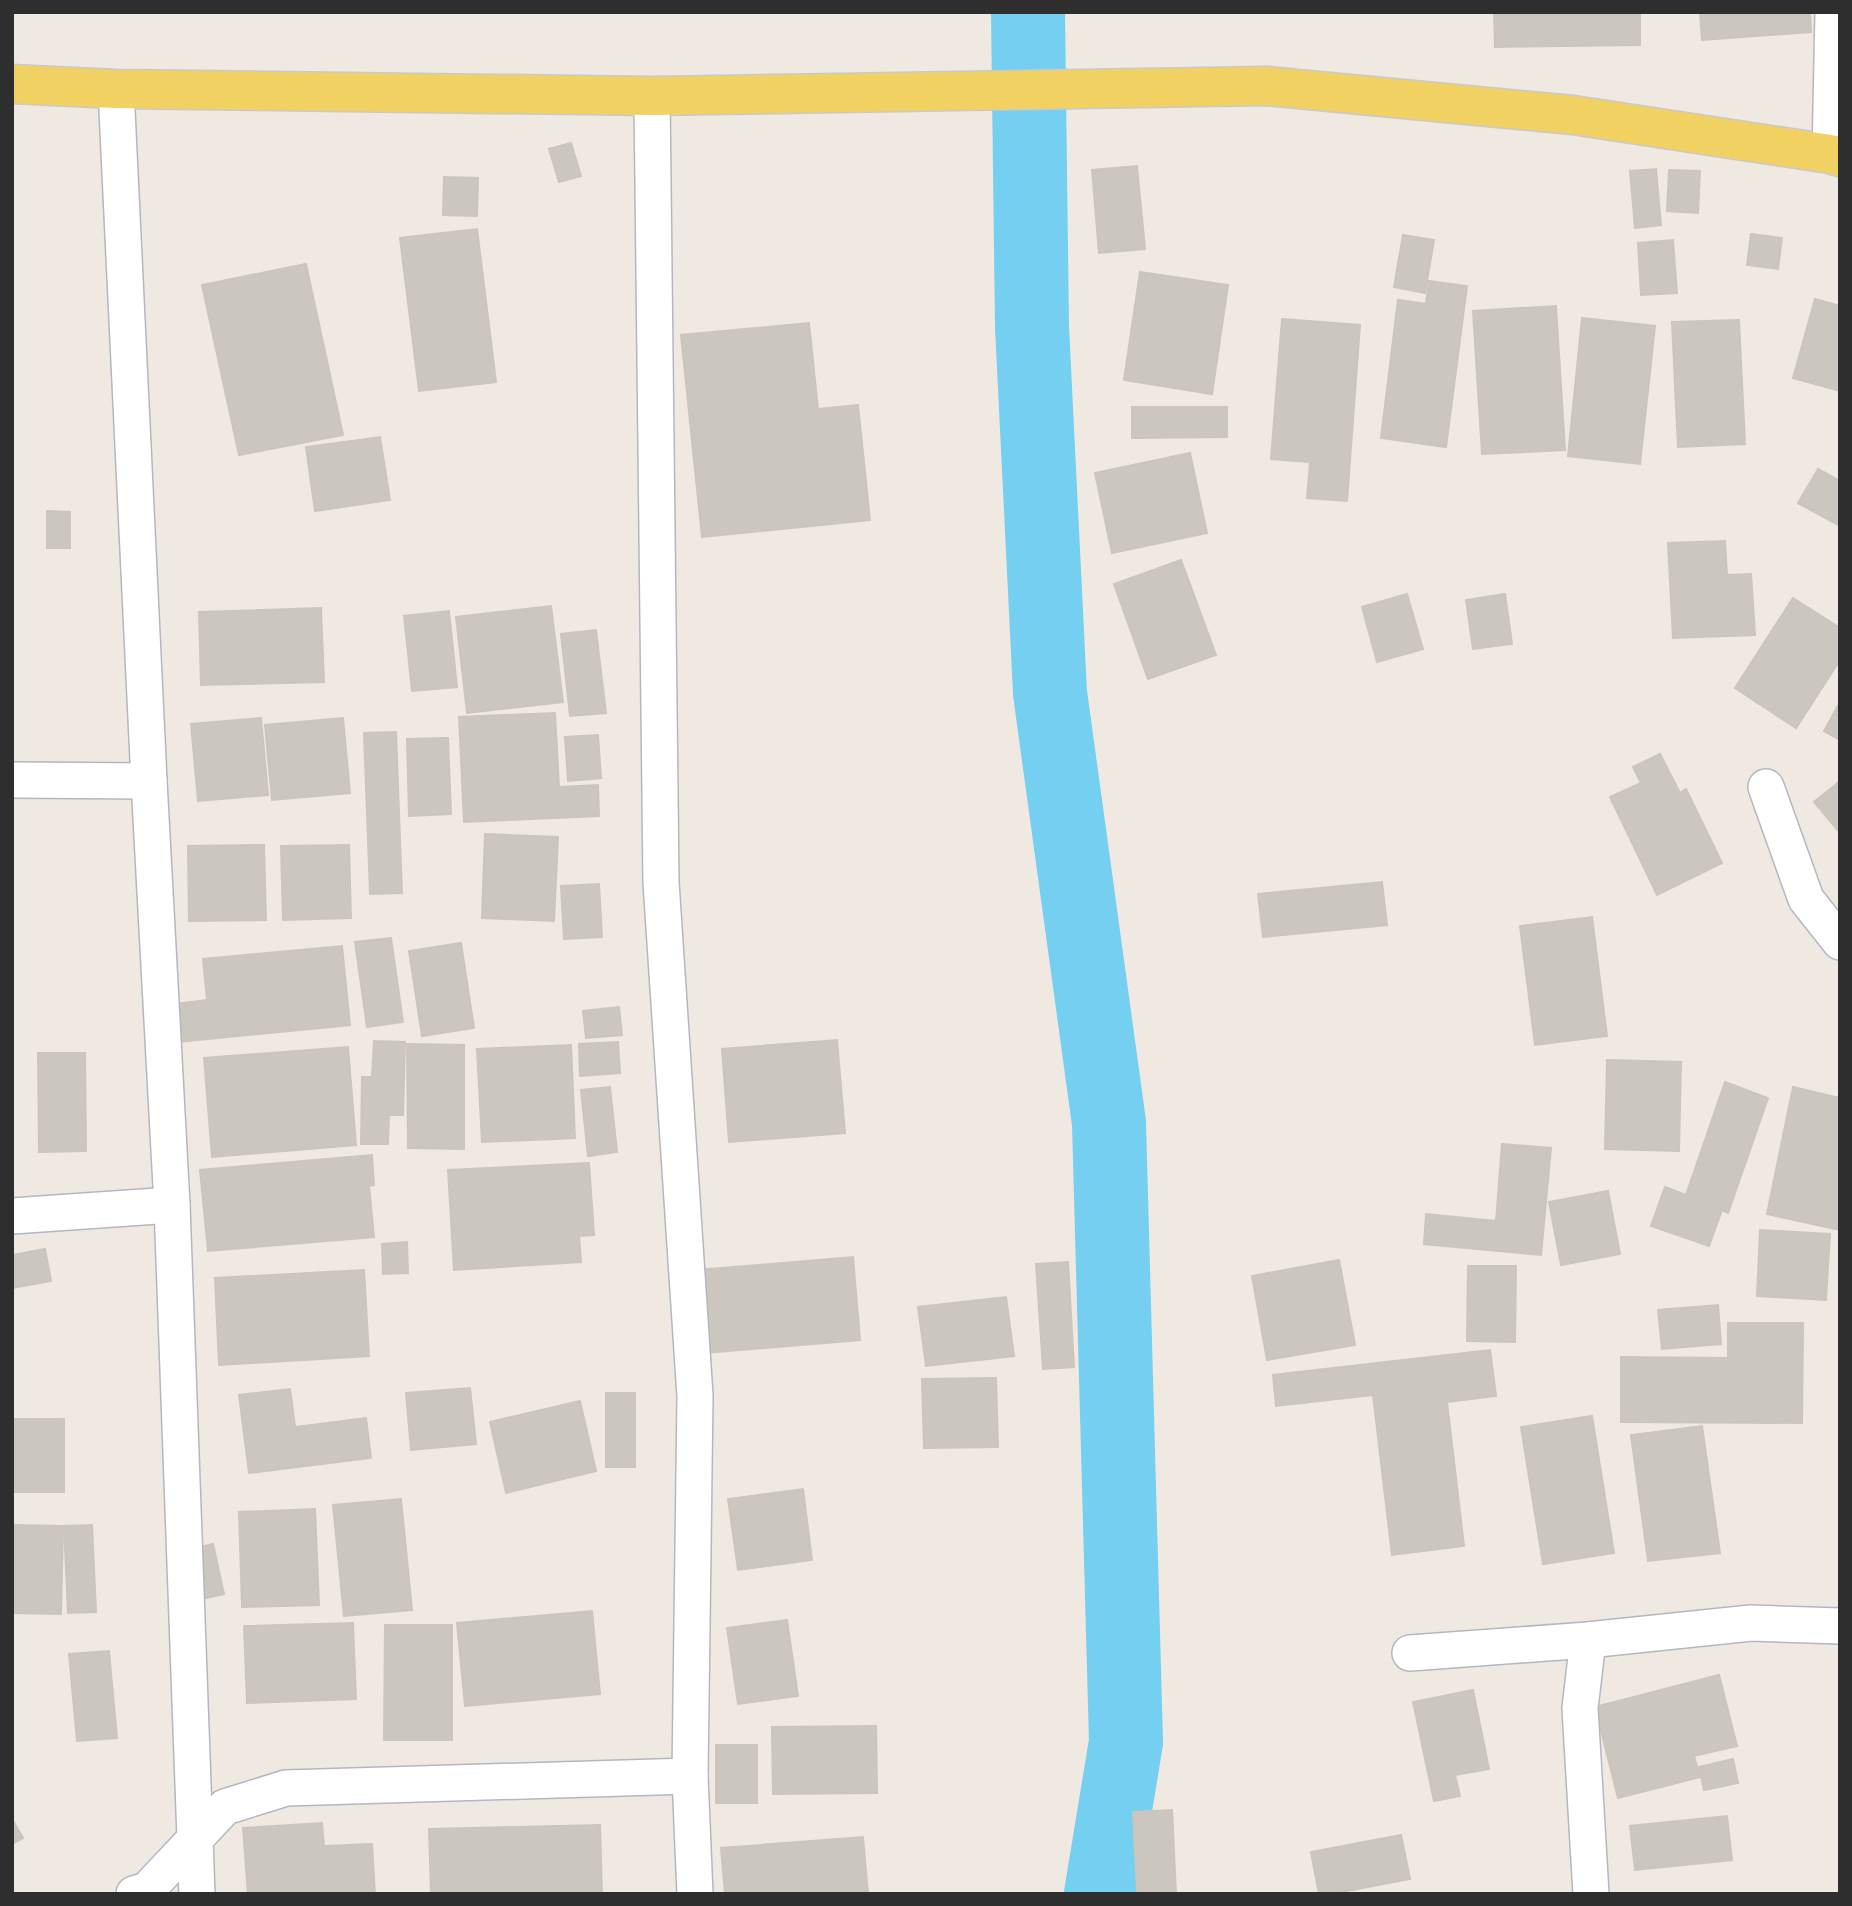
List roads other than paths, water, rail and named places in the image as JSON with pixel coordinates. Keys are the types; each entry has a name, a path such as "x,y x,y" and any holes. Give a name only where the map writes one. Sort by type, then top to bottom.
{"main road":[{"path":"12,84 117,89 652,96 1267,86 1573,115 1835,155"}],"street":[{"path":"1833,12 1835,155"},
{"path":"117,89 149,781 172,1205 197,1894"},
{"path":"652,96 661,882 695,1396 690,1776 695,1894"},
{"path":"12,780 149,781"},
{"path":"1766,787 1806,899 1840,942"},
{"path":"12,1216 172,1205"},
{"path":"1410,1653 1588,1640 1751,1623 1840,1626"},
{"path":"1588,1640 1580,1708 1591,1894"},
{"path":"134,1894 147,1889 225,1807 286,1788 690,1776"}],"waterway":[{"path":"1028,12 1032,327 1050,693 1109,1123 1126,1742 1101,1894"}]}
